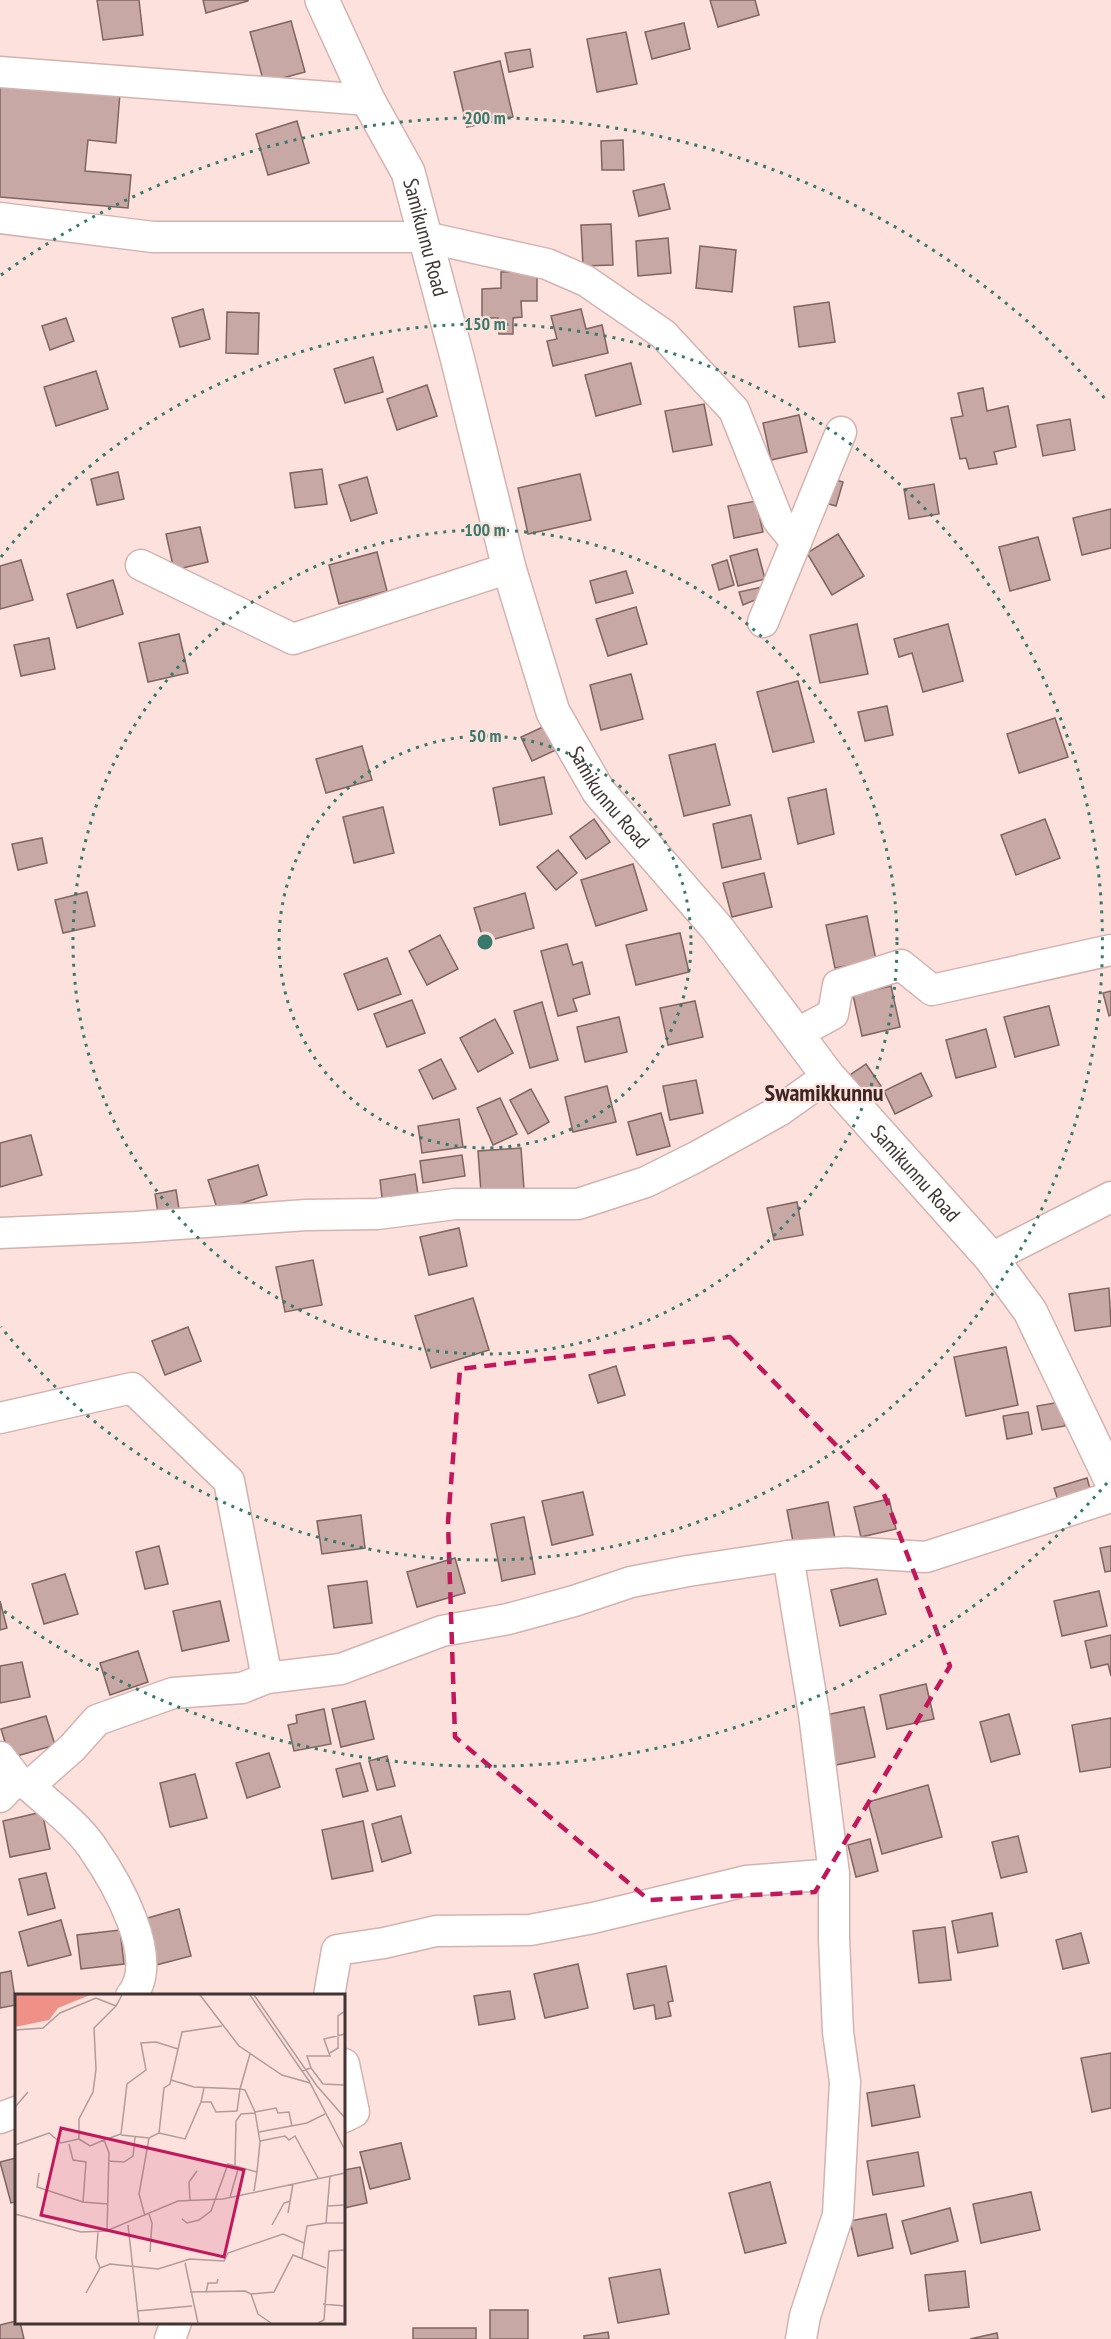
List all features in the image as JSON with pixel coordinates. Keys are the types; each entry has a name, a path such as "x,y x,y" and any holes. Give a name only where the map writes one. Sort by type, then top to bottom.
{"main road":[{"name":"Samikunnu Road","path":"322,0 368,100 408,172 509,568 554,712 599,792 717,928 828,1076 991,1258 1030,1311 1111,1480"}],"street":[{"path":"0,72 368,100"},
{"path":"0,218 153,237 424,237 547,264 586,281 663,334 734,410 778,520 796,542"},
{"path":"763,622 841,432"},
{"path":"141,565 293,639 509,568"},
{"path":"796,1034 833,1014 838,986 902,965 932,990 1111,950"},
{"path":"0,1233 136,1227 306,1215 377,1214 455,1203 578,1204 646,1182 696,1157 779,1111 828,1076"},
{"path":"991,1258 1111,1197"},
{"path":"0,1418 132,1388 229,1481 267,1678"},
{"path":"131,1994 137,1988 141,1974 138,1938 125,1904 92,1846 62,1815 11,1780 72,1748 97,1720 173,1693 242,1688 267,1678 341,1669 442,1631 508,1619 631,1582 788,1556 846,1552 926,1557 1111,1497"},
{"path":"788,1556 812,1703 834,1874 838,2032 845,2082 838,2215 805,2316 801,2339"},
{"path":"329,1994 337,1950 384,1943 436,1931 530,1930 593,1918 746,1881 834,1874"},
{"path":"345,2069 354,2112 345,2116"},
{"path":"0,2118 15,2112"},
{"path":"170,2339 175,2324"}],"highlighted area":[{"path":"730,1337 884,1494 950,1666 815,1892 649,1900 455,1737 448,1522 460,1369"}],"building":[{"path":"97,0 139,0 143,35 103,40"},
{"path":"203,0 248,0 248,1 206,13"},
{"path":"710,0 755,0 759,15 718,27"},
{"path":"291,21 305,72 264,83 250,32"},
{"path":"684,23 690,49 652,59 645,32"},
{"path":"626,32 637,84 597,92 587,39"},
{"path":"530,49 533,67 509,72 505,53"},
{"path":"500,61 513,117 467,127 454,72"},
{"path":"0,83 120,93 116,143 88,140 85,171 131,175 128,208 0,197"},
{"path":"297,121 309,163 268,175 256,134"},
{"path":"623,140 624,170 602,170 601,141"},
{"path":"664,184 670,209 639,216 633,191"},
{"path":"611,224 613,265 583,266 581,225"},
{"path":"668,238 671,273 638,276 636,241"},
{"path":"700,246 736,250 732,292 696,288"},
{"path":"537,271 537,301 521,301 522,317 513,318 513,334 499,334 498,318 482,318 482,289 501,288 501,272"},
{"path":"829,302 835,342 799,347 794,307"},
{"path":"203,309 210,339 180,347 172,318"},
{"path":"581,309 586,329 602,325 608,353 553,366 547,341 557,339 551,316"},
{"path":"227,312 259,313 258,354 226,353"},
{"path":"66,318 74,341 50,350 42,326"},
{"path":"373,357 383,392 345,403 334,369"},
{"path":"631,363 641,404 596,416 585,375"},
{"path":"96,371 108,409 56,426 44,387"},
{"path":"427,385 437,416 397,430 387,399"},
{"path":"983,388 987,411 1008,406 1016,447 994,452 997,464 969,469 966,458 960,459 951,418 963,416 958,393"},
{"path":"704,404 712,445 673,452 665,411"},
{"path":"799,415 807,452 771,460 763,423"},
{"path":"1070,419 1075,450 1043,456 1037,425"},
{"path":"322,469 327,504 295,508 290,473"},
{"path":"118,472 124,499 97,505 91,479"},
{"path":"580,474 591,520 528,534 518,488"},
{"path":"367,477 377,513 351,521 339,485"},
{"path":"829,478 843,482 836,506 822,502"},
{"path":"934,484 939,514 909,519 904,489"},
{"path":"756,501 763,532 734,538 728,506"},
{"path":"1111,509 1111,548 1082,555 1073,518"},
{"path":"200,527 208,562 174,570 166,534"},
{"path":"838,534 864,576 832,595 807,553"},
{"path":"1038,537 1050,580 1010,591 999,547"},
{"path":"757,549 765,579 738,586 730,556"},
{"path":"377,552 387,591 339,604 329,565"},
{"path":"21,560 33,600 0,609 0,566"},
{"path":"727,560 734,585 719,590 712,565"},
{"path":"626,571 633,593 596,603 590,581"},
{"path":"113,580 123,614 77,628 67,594"},
{"path":"762,587 755,600 743,605 739,592"},
{"path":"636,607 647,644 608,656 596,619"},
{"path":"857,624 868,674 820,683 810,635"},
{"path":"948,624 963,681 923,692 912,653 899,657 894,639"},
{"path":"179,634 188,673 148,682 139,643"},
{"path":"49,638 55,669 21,676 14,645"},
{"path":"631,674 643,719 601,730 590,685"},
{"path":"798,681 814,742 773,752 757,692"},
{"path":"887,706 893,735 865,741 858,712"},
{"path":"1055,718 1068,757 1019,773 1007,734"},
{"path":"545,726 556,750 532,761 521,737"},
{"path":"715,744 730,805 684,816 669,755"},
{"path":"362,746 372,780 326,793 316,759"},
{"path":"544,777 552,814 500,825 493,788"},
{"path":"826,789 834,834 798,844 788,798"},
{"path":"383,807 394,853 354,863 343,817"},
{"path":"751,815 761,859 722,868 713,824"},
{"path":"594,819 610,842 586,859 570,837"},
{"path":"1045,819 1060,858 1016,875 1001,835"},
{"path":"42,838 47,863 18,870 12,844"},
{"path":"558,850 577,873 556,890 537,867"},
{"path":"633,864 647,910 596,926 581,880"},
{"path":"764,873 772,907 732,917 723,883"},
{"path":"87,892 95,926 63,933 55,900"},
{"path":"525,893 534,928 484,942 474,908"},
{"path":"867,916 876,960 835,968 826,925"},
{"path":"680,933 689,972 636,985 626,945"},
{"path":"440,935 458,969 427,985 409,951"},
{"path":"567,944 573,965 582,962 590,994 573,999 577,1011 558,1016 541,951"},
{"path":"387,958 401,994 358,1010 344,974"},
{"path":"891,986 900,1027 862,1036 853,995"},
{"path":"1111,991 1111,1015 1109,1016 1103,993"},
{"path":"412,1000 425,1033 387,1047 374,1014"},
{"path":"695,1001 703,1037 668,1045 660,1008"},
{"path":"542,1002 558,1060 530,1068 514,1011"},
{"path":"1049,1006 1059,1045 1015,1057 1004,1017"},
{"path":"619,1017 627,1052 585,1062 577,1027"},
{"path":"495,1019 513,1053 478,1072 460,1038"},
{"path":"986,1029 996,1067 956,1078 946,1040"},
{"path":"441,1059 456,1089 433,1099 419,1070"},
{"path":"866,1064 881,1086 865,1097 850,1075"},
{"path":"921,1073 932,1096 895,1114 884,1091"},
{"path":"696,1080 703,1113 670,1120 663,1086"},
{"path":"607,1086 616,1122 573,1132 565,1097"},
{"path":"531,1089 549,1122 528,1134 510,1100"},
{"path":"500,1098 517,1134 493,1145 477,1108"},
{"path":"661,1113 670,1146 637,1155 628,1122"},
{"path":"459,1119 463,1147 422,1153 418,1126"},
{"path":"31,1135 42,1175 0,1187 0,1143"},
{"path":"521,1148 524,1189 481,1192 478,1151"},
{"path":"462,1155 465,1176 423,1183 420,1161"},
{"path":"258,1165 267,1195 218,1211 208,1180"},
{"path":"415,1174 419,1201 383,1206 380,1180"},
{"path":"176,1190 180,1215 159,1219 155,1194"},
{"path":"797,1202 803,1235 774,1240 767,1208"},
{"path":"459,1228 467,1266 429,1275 420,1237"},
{"path":"313,1260 322,1305 285,1312 276,1267"},
{"path":"1109,1288 1111,1326 1075,1331 1069,1294"},
{"path":"473,1298 489,1350 431,1368 415,1316"},
{"path":"188,1327 201,1361 165,1375 152,1341"},
{"path":"1006,1347 1018,1405 966,1416 954,1357"},
{"path":"616,1366 625,1395 598,1403 589,1375"},
{"path":"1060,1402 1065,1426 1042,1430 1037,1406"},
{"path":"1028,1412 1032,1434 1007,1439 1003,1416"},
{"path":"1087,1478 1092,1496 1060,1506 1054,1488"},
{"path":"583,1492 593,1535 552,1545 542,1501"},
{"path":"889,1499 896,1529 861,1537 854,1507"},
{"path":"828,1502 835,1539 794,1547 787,1510"},
{"path":"361,1515 365,1548 322,1554 317,1521"},
{"path":"524,1517 535,1574 502,1581 491,1524"},
{"path":"159,1546 168,1584 145,1589 136,1552"},
{"path":"1111,1546 1111,1571 1105,1572 1100,1548"},
{"path":"455,1558 465,1593 417,1607 407,1572"},
{"path":"65,1574 78,1614 44,1624 32,1584"},
{"path":"877,1579 886,1614 840,1626 831,1590"},
{"path":"367,1581 372,1623 334,1628 328,1586"},
{"path":"1099,1591 1107,1626 1062,1636 1054,1601"},
{"path":"0,1601 7,1628 0,1630"},
{"path":"220,1601 229,1641 182,1651 173,1611"},
{"path":"1111,1635 1111,1676 1108,1664 1091,1668 1085,1641"},
{"path":"138,1651 148,1682 110,1695 100,1663"},
{"path":"22,1662 30,1697 0,1703 0,1666"},
{"path":"926,1684 934,1719 887,1729 880,1695"},
{"path":"365,1701 374,1739 341,1747 332,1709"},
{"path":"864,1707 875,1757 831,1766 821,1716"},
{"path":"324,1709 331,1744 294,1751 288,1725 297,1723 296,1715"},
{"path":"1009,1714 1020,1754 991,1762 980,1722"},
{"path":"46,1716 55,1745 10,1758 1,1729"},
{"path":"1111,1718 1111,1767 1080,1772 1072,1725"},
{"path":"269,1753 280,1787 247,1798 236,1763"},
{"path":"387,1756 395,1786 377,1790 369,1761"},
{"path":"360,1763 368,1791 343,1797 336,1769"},
{"path":"195,1774 207,1818 170,1827 160,1783"},
{"path":"928,1785 942,1837 882,1854 868,1802"},
{"path":"42,1812 50,1849 10,1857 3,1821"},
{"path":"401,1816 411,1853 382,1862 372,1824"},
{"path":"363,1821 373,1871 332,1879 322,1830"},
{"path":"1018,1836 1027,1872 1001,1878 992,1842"},
{"path":"870,1839 878,1871 856,1877 848,1845"},
{"path":"46,1873 55,1908 28,1915 19,1879"},
{"path":"179,1909 191,1956 156,1965 144,1919"},
{"path":"992,1913 998,1946 958,1953 952,1921"},
{"path":"61,1920 71,1955 28,1966 19,1932"},
{"path":"945,1927 951,1980 919,1983 913,1931"},
{"path":"120,1930 124,1964 81,1969 77,1935"},
{"path":"1081,1933 1089,1963 1063,1969 1056,1940"},
{"path":"578,1964 588,2008 545,2018 534,1974"},
{"path":"666,1966 673,2001 668,2002 671,2016 656,2019 654,2005 634,2009 627,1974"},
{"path":"11,1971 15,2005 0,2008 0,1973"},
{"path":"510,1991 515,2019 479,2025 474,1996"},
{"path":"1111,2053 1111,2108 1092,2112 1081,2058"},
{"path":"914,2085 920,2117 872,2126 867,2093"},
{"path":"401,2143 410,2179 370,2189 360,2152"},
{"path":"918,2152 924,2186 873,2195 867,2161"},
{"path":"15,2158 15,2202 11,2203 0,2162"},
{"path":"360,2167 367,2203 345,2208 345,2170"},
{"path":"770,2182 786,2243 745,2253 729,2193"},
{"path":"1031,2192 1040,2230 981,2243 973,2204"},
{"path":"950,2208 958,2241 911,2254 902,2221"},
{"path":"886,2214 893,2248 858,2256 850,2221"},
{"path":"660,2269 669,2314 618,2323 609,2278"},
{"path":"965,2271 969,2307 929,2311 925,2275"},
{"path":"490,2310 528,2310 528,2339 490,2339"},
{"path":"15,2321 15,2324 20,2324 24,2339 0,2339 0,2325"},
{"path":"413,2328 476,2328 476,2339 413,2339"},
{"path":"608,2332 609,2339 584,2339 584,2336"},
{"path":"997,2333 998,2339 970,2339"}],"district":[{"name":"Swamikkunnu","path":"824,1093"}]}
